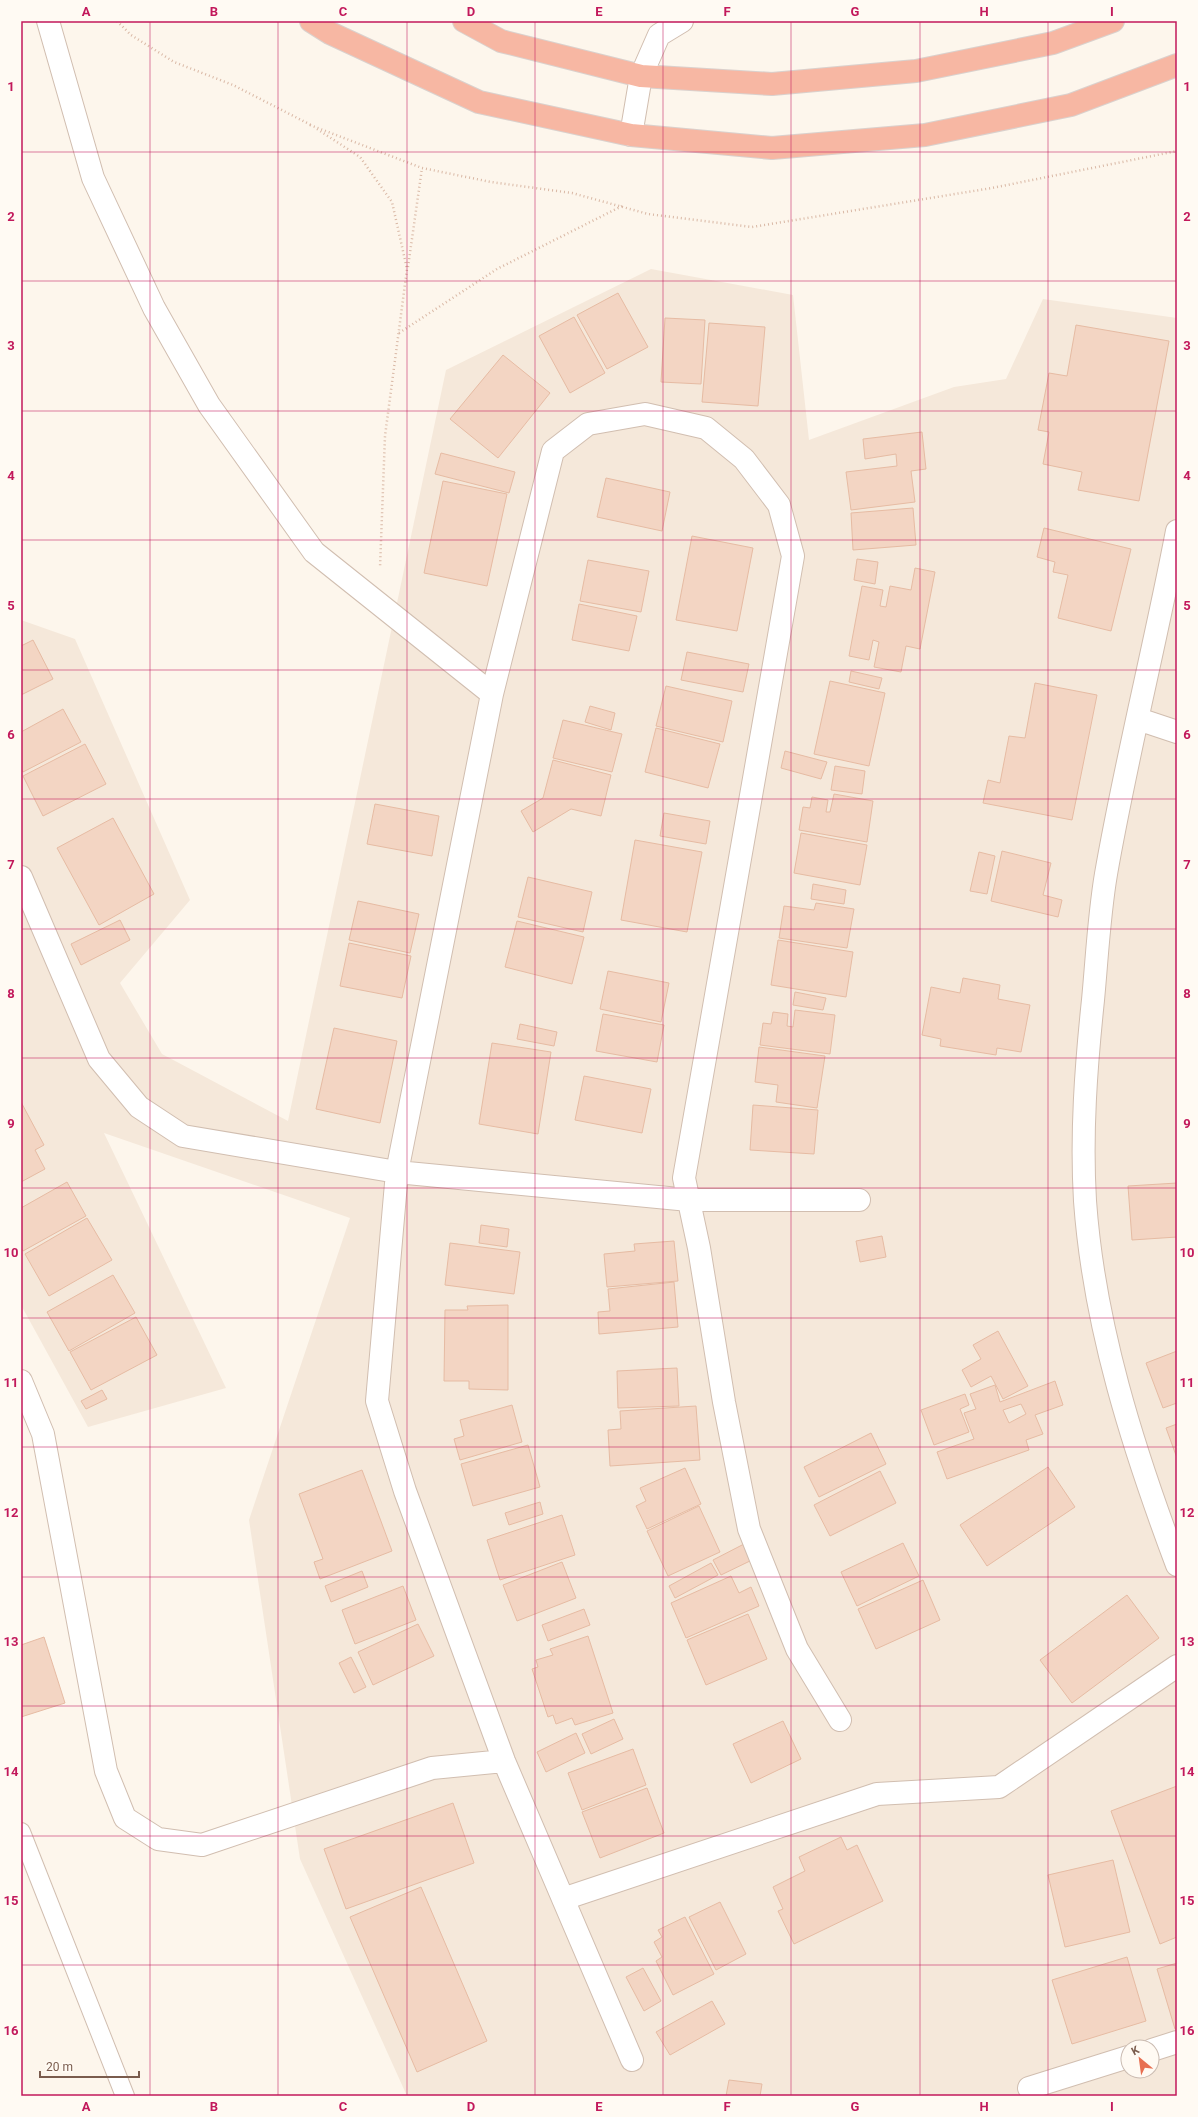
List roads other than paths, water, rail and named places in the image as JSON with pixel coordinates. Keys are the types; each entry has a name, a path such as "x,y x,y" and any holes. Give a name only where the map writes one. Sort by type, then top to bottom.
{"highway":[{"path":"311,21 330,33 479,102 631,135 772,148 925,135 1070,105 1177,65"},
{"path":"464,21 501,41 641,76 772,84 916,72 1053,43 1113,21"}],"street":[{"path":"48,21 93,178 162,322 209,405 314,552 492,694"},
{"path":"631,135 641,76 654,28 682,21"},
{"path":"632,2060 504,1761 405,1491 377,1401 397,1172 492,694 553,451 588,424 645,414 706,428 744,459 779,505 793,556 684,1178 699,1248 724,1402 749,1529 797,1650 840,1720"},
{"path":"1177,531 1106,876 1086,1059 1084,1107 1084,1171 1090,1250 1112,1362 1129,1427 1150,1491 1177,1564"},
{"path":"1138,719 1177,732"},
{"path":"21,877 99,1059 139,1107 183,1136 397,1172 689,1200 858,1200"},
{"path":"21,1380 43,1434 106,1771 125,1818 158,1839 202,1844 432,1768 504,1761"},
{"path":"563,1899 877,1794 999,1787 1177,1666"},
{"path":"1160,2047 1177,2042"},
{"path":"1029,2088 1120,2060"}],"lane":[{"path":"21,1832 125,2096"}]}
